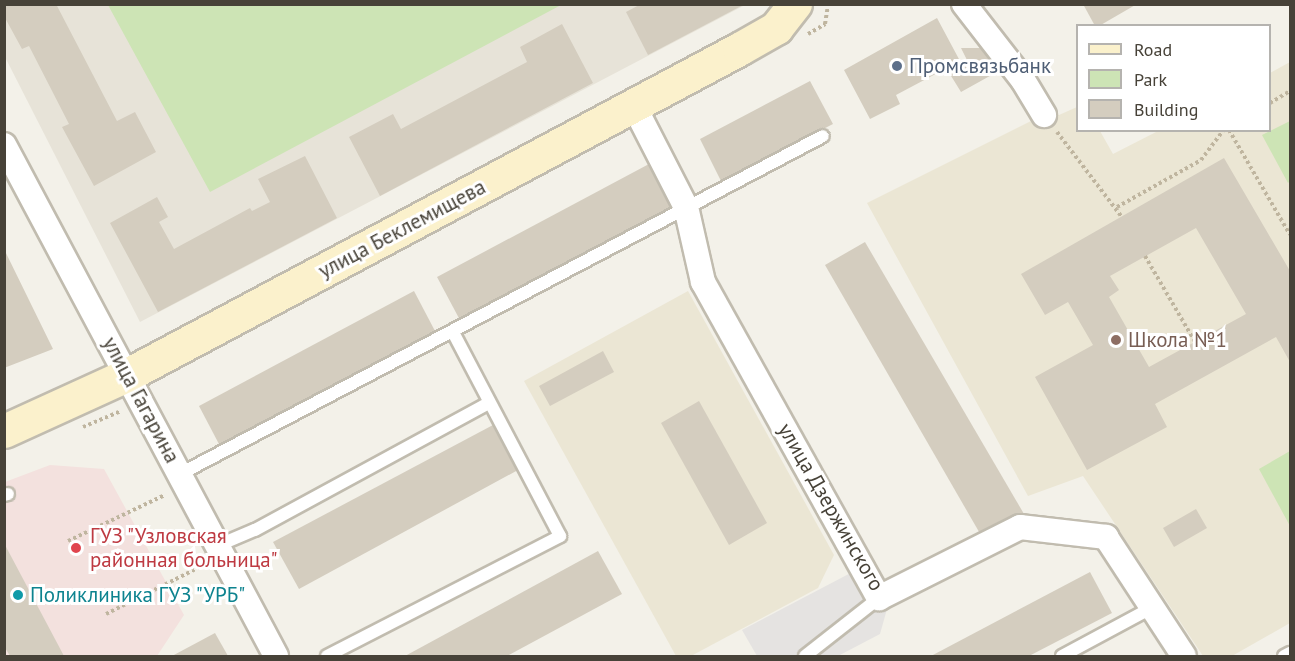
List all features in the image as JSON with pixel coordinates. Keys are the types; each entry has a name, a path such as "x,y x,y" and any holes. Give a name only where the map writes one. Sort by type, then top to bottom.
{"main road":[{"name":"улица Беклемищева","path":"4,431 127,375 634,105 776,28 791,7"}],"street":[{"path":"964,4 1023,80 1044,115"},
{"name":"улица Дзержинского","path":"634,105 686,207 703,282 879,598 1020,527 1106,537 1184,657"},
{"name":"улица Гагарина","path":"7,153 221,550 276,657"}],"lane":[{"path":"183,480 453,332 823,136"},
{"path":"327,657 560,536 453,332"},
{"path":"221,550 489,403"},
{"path":"805,657 879,598"},
{"path":"1062,657 1153,608"},
{"path":"1284,657 1290,653"}],"path":[{"path":"1271,102 1290,91"},
{"path":"1044,115 1117,207 1121,216"},
{"path":"1117,207 1201,160 1222,132"},
{"path":"1231,132 1290,235"},
{"path":"1145,256 1196,342"},
{"path":"68,541 183,480"},
{"path":"106,614 221,550"}],"shaded area":[{"path":"5,5 745,5 140,322 5,57"},
{"name":"Школа №1","path":"1290,62 1290,623 1232,656 1203,656 1083,476 1028,496 867,203 1055,109 1059,115 1076,107 1076,132 1101,132 1113,154 1156,132 1271,132 1271,72"},
{"path":"688,291 834,555 818,588 691,656 676,656 524,381"},
{"name":"ГУЗ \"Узловская районная больница\"","path":"50,465 104,469 184,615 157,656 5,656 5,482"},
{"path":"862,567 887,609 880,634 838,656 757,656 742,630"}],"green space":[{"path":"108,5 561,5 210,192"},
{"path":"1290,121 1290,181 1288,183 1262,135"},
{"path":"1290,451 1290,526 1259,469"}],"building":[{"path":"4,4 56,4 117,121 135,112 156,152 94,186 62,127 69,124 29,46 22,49 4,16"},
{"path":"641,4 745,4 648,55 626,12"},
{"path":"1083,4 1137,4 1102,24 1094,24"},
{"path":"937,18 960,61 896,95 900,104 870,119 844,70"},
{"path":"562,24 593,83 380,196 349,137 393,114 401,129 527,62 520,47"},
{"path":"961,48 981,48 997,72 961,92 948,71 967,60"},
{"path":"810,81 833,124 721,181 700,139"},
{"path":"305,156 337,218 158,312 110,223 157,197 168,217 159,222 174,249 250,208 252,211 270,202 258,179"},
{"name":"Школа №1","path":"1224,158 1290,271 1290,362 1276,337 1155,404 1167,427 1087,470 1035,377 1093,345 1068,302 1045,315 1021,274","holes":["1196,228 1246,314 1149,367 1109,297 1119,290 1110,276"]},
{"path":"649,164 673,208 461,322 437,277"},
{"path":"865,242 1024,514 982,537 825,265"},
{"path":"4,249 53,349 4,368 5,329"},
{"path":"414,291 435,331 220,446 199,406"},
{"path":"603,351 614,372 550,406 539,386"},
{"path":"699,401 767,523 729,545 661,423"},
{"path":"493,425 518,470 299,589 273,542"},
{"path":"1196,509 1207,528 1174,547 1163,528"},
{"name":"Поликлиника ГУЗ \"УРБ\"","path":"4,543 64,656 10,656 4,646"},
{"path":"598,551 622,594 507,656 405,656"},
{"path":"1090,572 1112,613 1029,656 931,656"},
{"path":"215,633 228,656 172,656"}],"place":[{"name":"Промсвязьбанк","path":"897,66"},
{"name":"Школа №1","path":"1116,340"},
{"name":"ГУЗ \"Узловская районная больница\"","path":"76,548"},
{"name":"Поликлиника ГУЗ \"УРБ\"","path":"18,595"}]}
